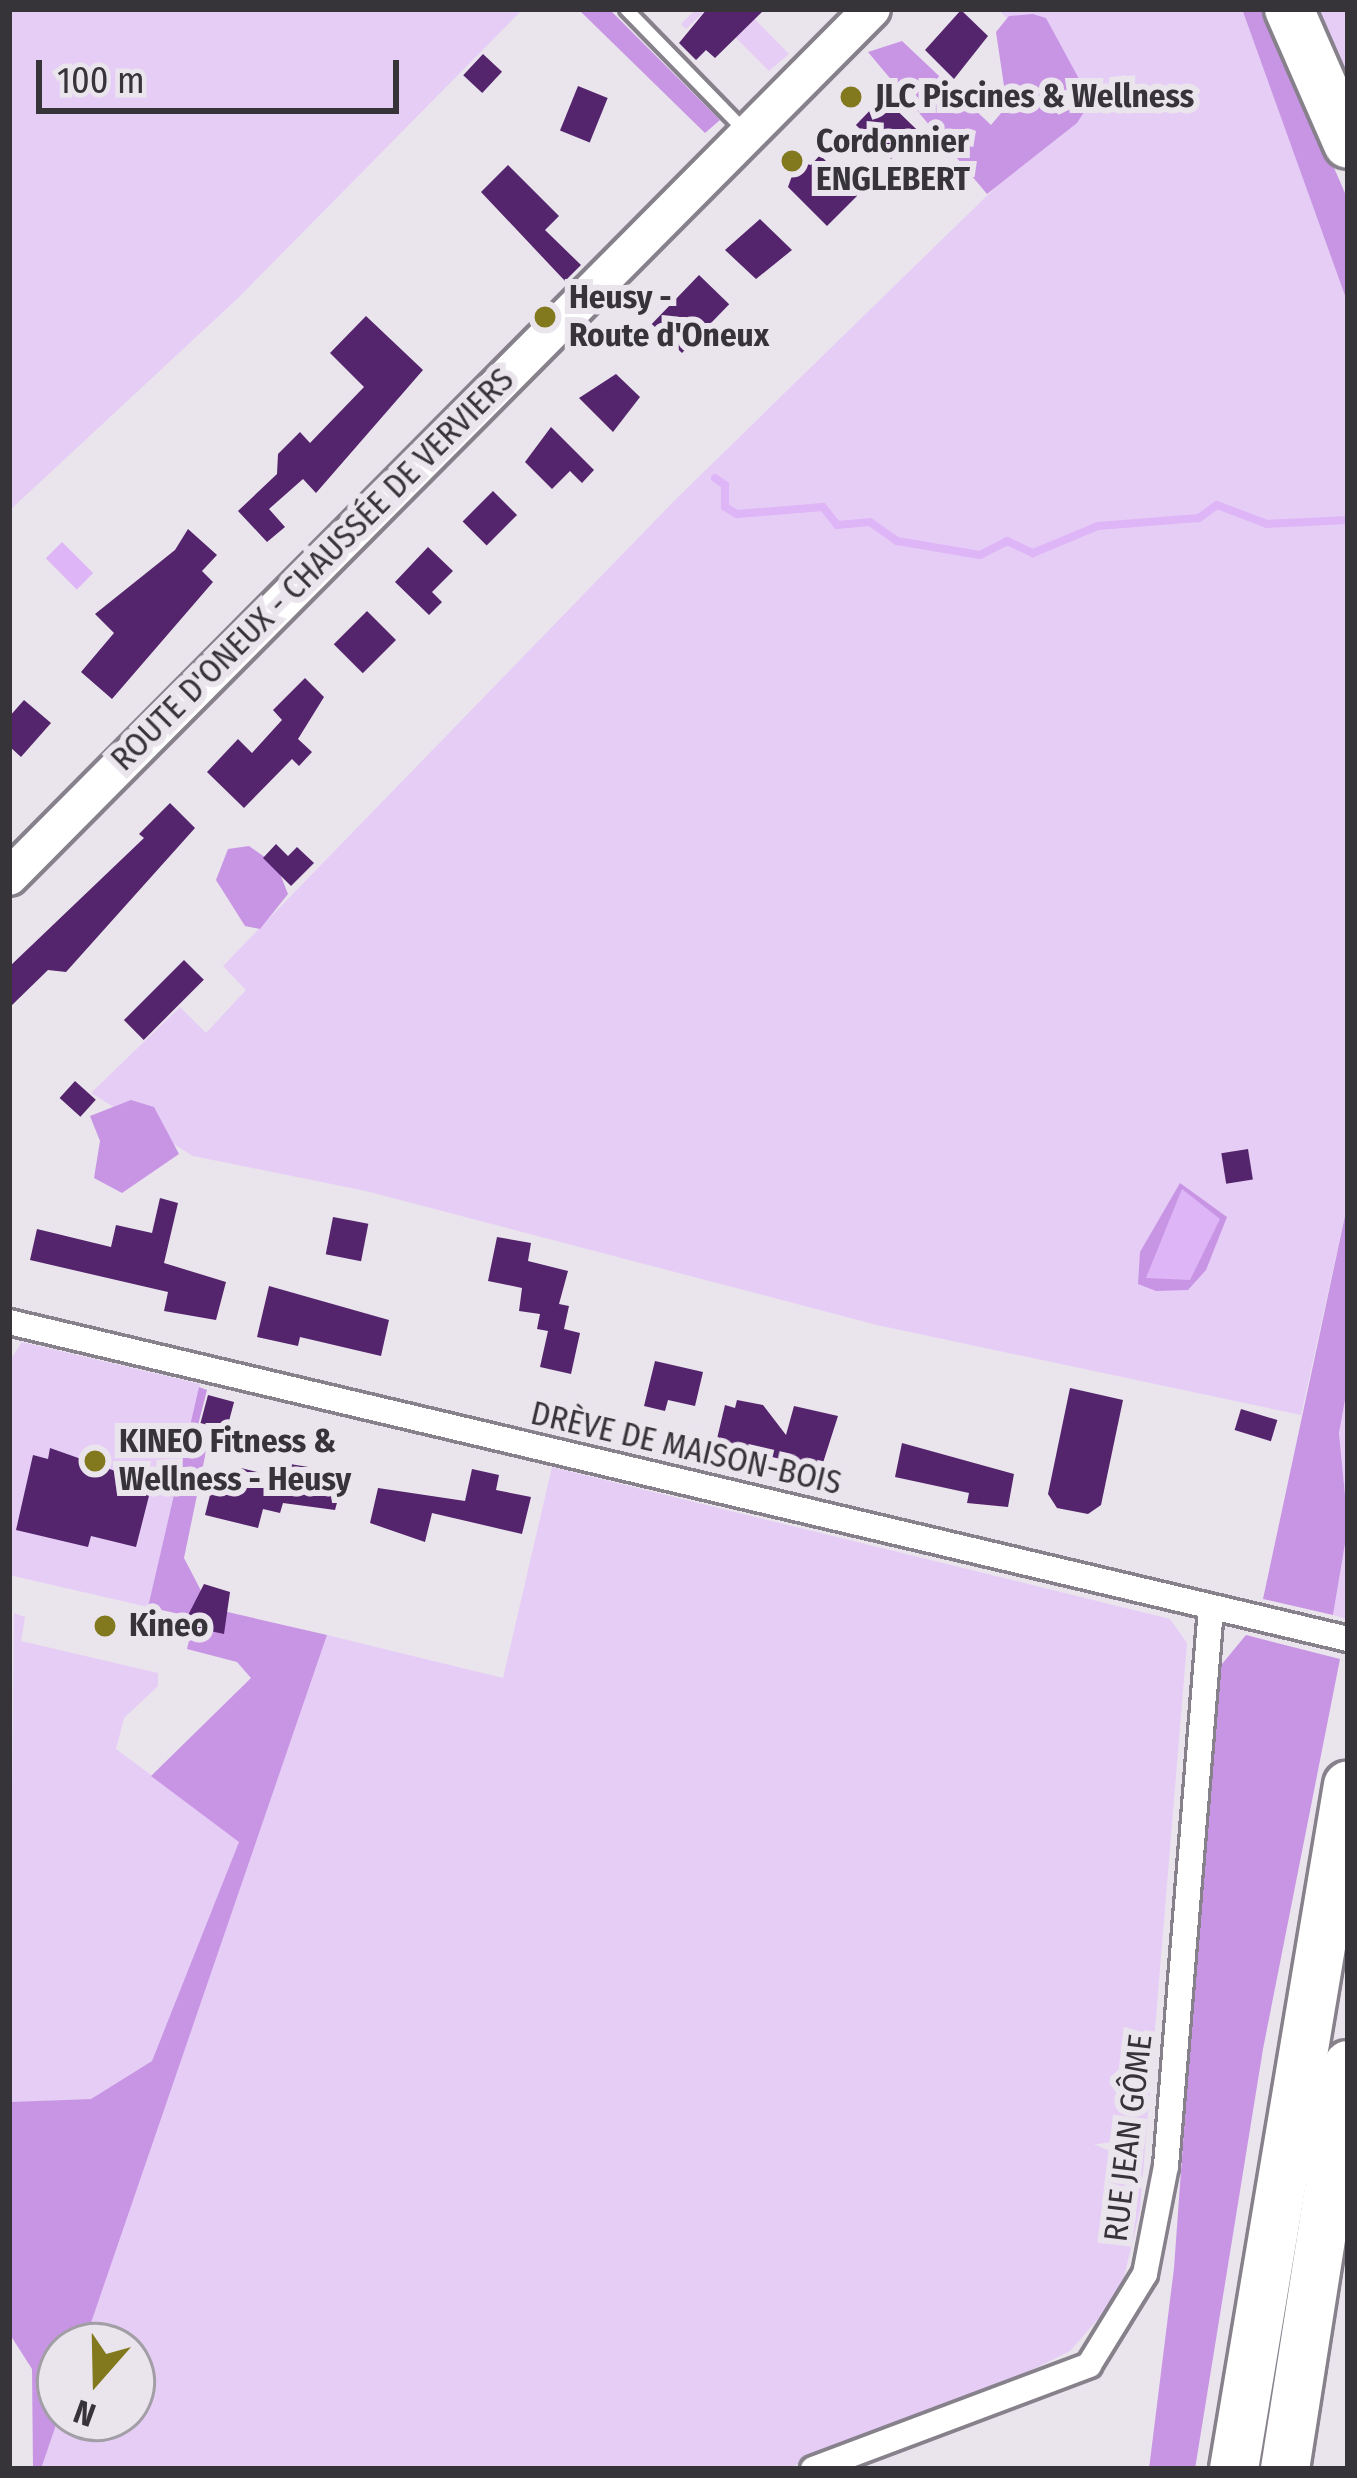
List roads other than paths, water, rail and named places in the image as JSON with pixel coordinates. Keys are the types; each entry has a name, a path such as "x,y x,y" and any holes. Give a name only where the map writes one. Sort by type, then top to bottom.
{"highway":[{"path":"1289,9 1348,144"},
{"path":"1234,2469 1348,1785"},
{"path":"1287,2469 1348,2065"},
{"path":"1287,2469 1348,2195"}],"main road":[{"name":"ROUTE D'ONEUX - CHAUSSÉE DE VERVIERS","path":"9,877 872,9"}],"street":[{"name":"DRÈVE DE MAISON-BOIS","path":"9,1322 1348,1639"},
{"name":"RUE JEAN GÔME","path":"813,2469 1089,2365 1145,2274 1166,2166 1211,1608"}],"lane":[{"path":"626,9 748,134"}],"waterway":[{"path":"715,478 725,485 725,507 737,514 823,507 837,525 870,522 897,541 980,555 1007,541 1033,553 1098,526 1199,518 1217,505 1267,524 1348,520"}],"place":[{"name":"JLC Piscines & Wellness","path":"851,97"},
{"name":"Cordonnier ENGLEBERT","path":"792,161"},
{"name":"Heusy - Route d'Oneux","path":"545,317"},
{"name":"KINEO Fitness & Wellness - Heusy","path":"95,1461"},
{"name":"Kineo","path":"105,1626"}]}
